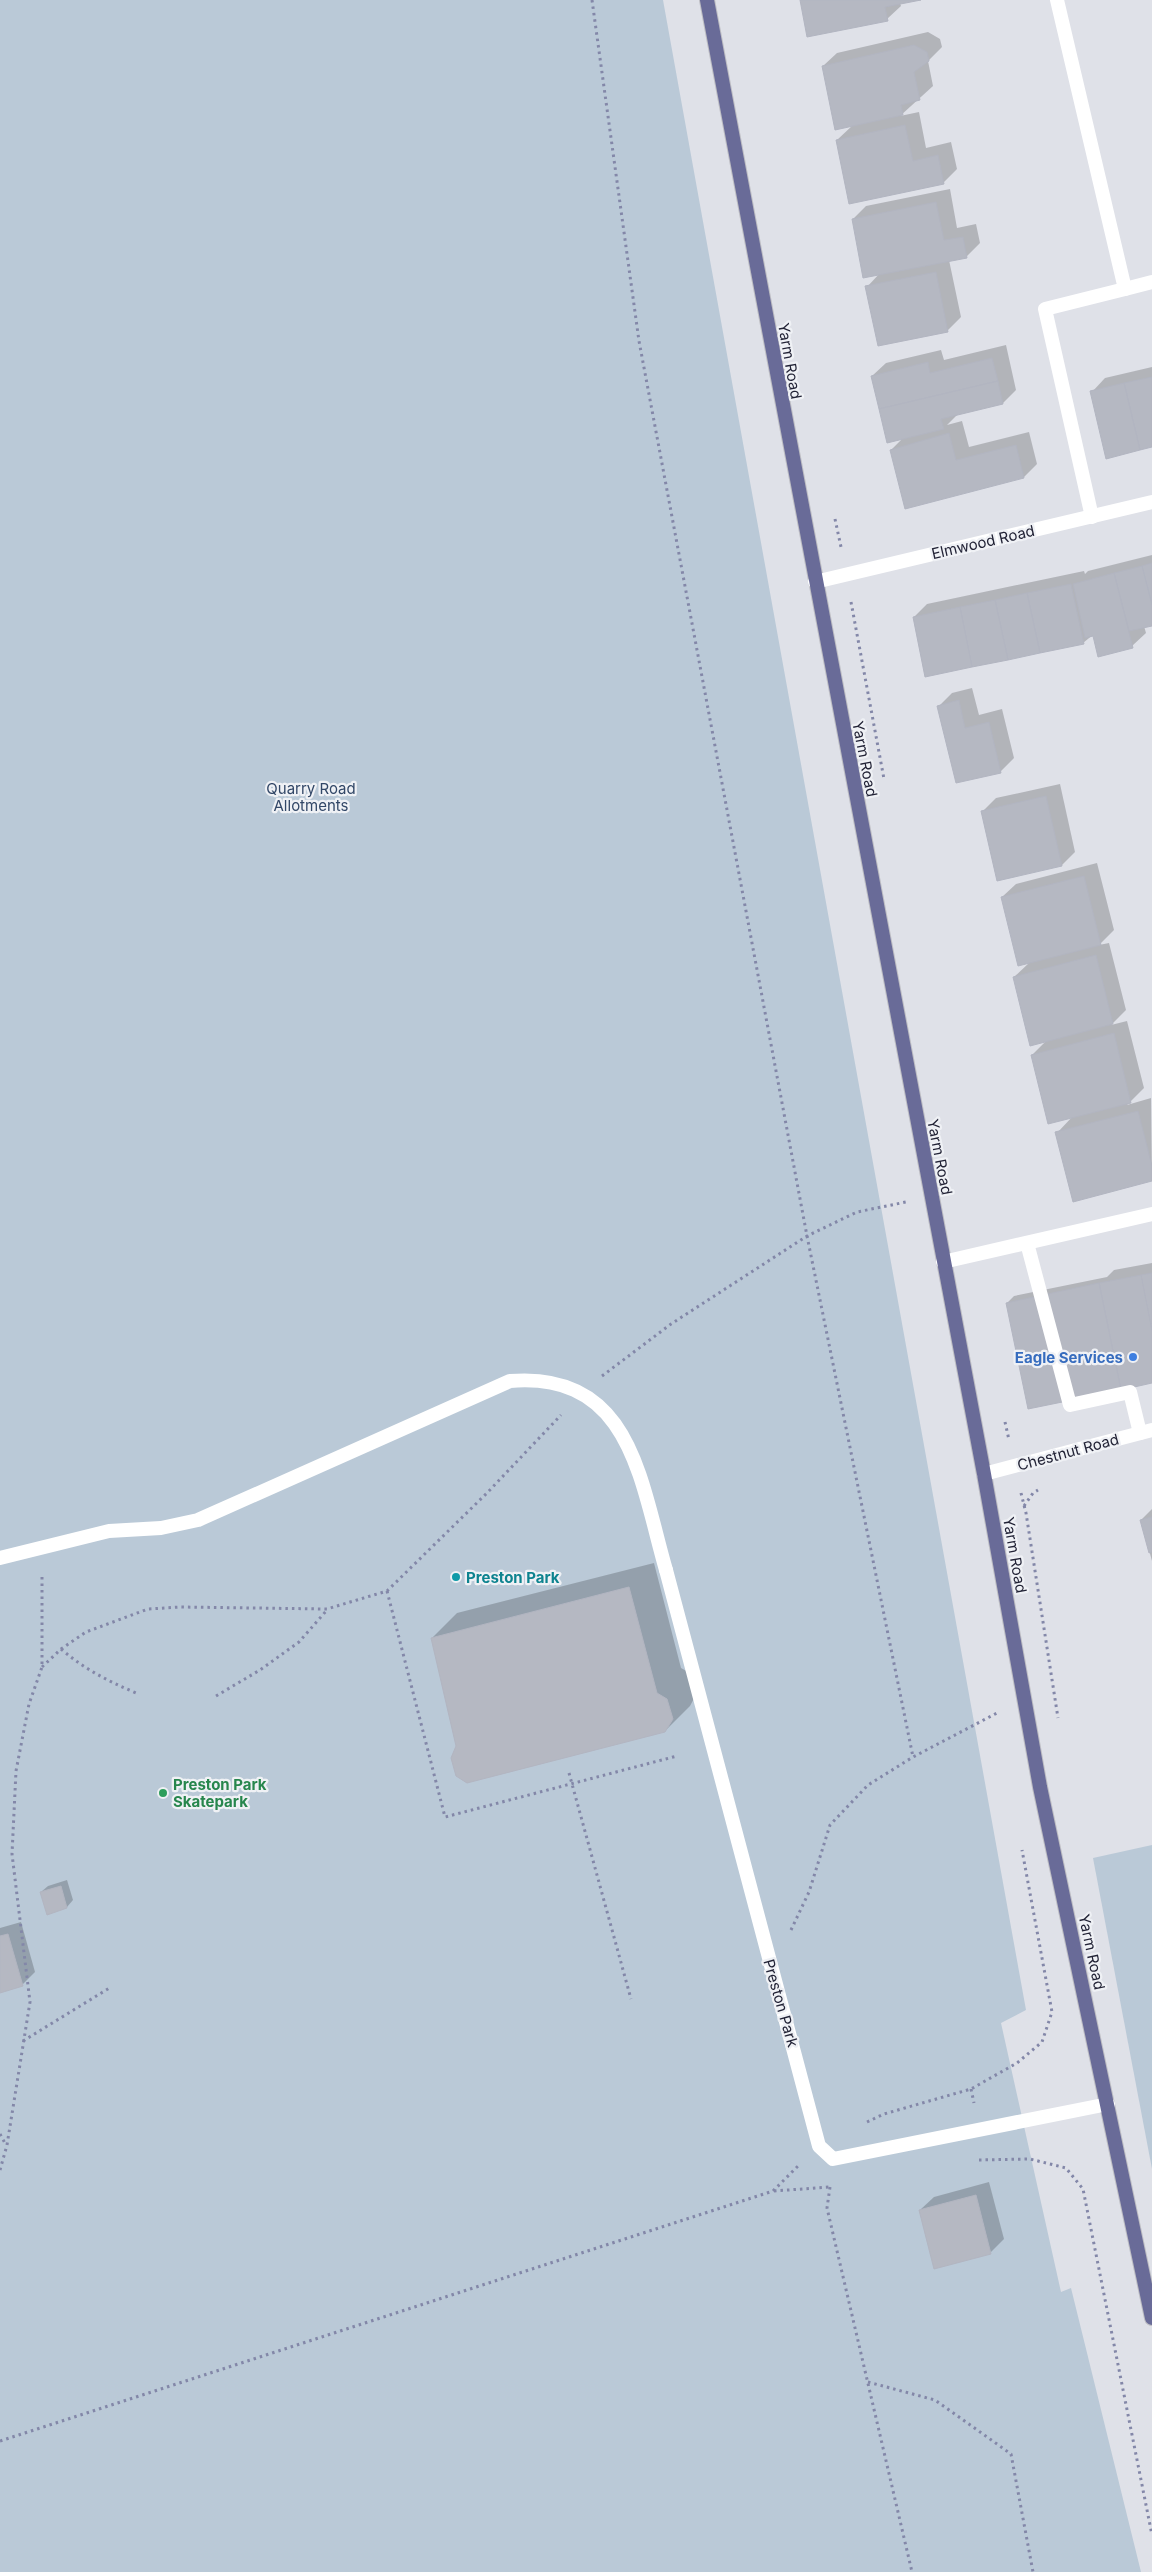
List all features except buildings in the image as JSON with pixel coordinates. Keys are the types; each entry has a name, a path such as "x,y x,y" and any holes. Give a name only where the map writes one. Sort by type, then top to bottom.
{"main road":[{"name":"Yarm Road","path":"707,0 984,1474 1040,1787 1152,2318"}],"street":[{"path":"1057,0 1125,289"},
{"path":"1092,516 1045,309 1152,282"},
{"name":"Elmwood Road","path":"815,582 1152,502"},
{"path":"943,1262 1152,1214"},
{"path":"1027,1243 1070,1404 1130,1392 1146,1432"},
{"path":"0,1558 109,1531 161,1528 198,1520 510,1381 531,1379 557,1383 582,1392"},
{"name":"Preston Park","path":"582,1392 609,1416 631,1448 666,1570 819,2146"},
{"name":"Chestnut Road","path":"984,1474 1146,1432"},
{"path":"819,2146 833,2159 1108,2104"}],"path":[{"path":"592,0 639,342 807,1236 913,1757"},
{"path":"42,1667 61,1649 86,1632 148,1609 180,1607 327,1609 387,1591 487,1493 582,1392 671,1324 807,1236 857,1212 931,1197"},
{"path":"0,2170 7,2145 30,2002 12,1854 16,1771 29,1704 42,1667 42,1547"},
{"path":"387,1591 445,1818 676,1756"},
{"path":"216,1696 260,1670 299,1642 327,1609"},
{"path":"61,1649 77,1663 96,1675 136,1693"},
{"path":"770,1962 787,1937 809,1892 830,1825 868,1785 913,1757 997,1713 999,1722"},
{"path":"569,1773 632,1999"},
{"path":"860,2126 884,2114 971,2089 1017,2063 1042,2042 1052,2012 1022,1848"},
{"path":"23,2041 111,1987"},
{"path":"0,2134 7,2145"},
{"path":"774,2191 819,2146"},
{"path":"833,2159 827,2208 912,2572"},
{"path":"978,2160 1030,2159 1066,2168 1083,2189 1152,2534"},
{"path":"0,2441 774,2191 830,2188 838,2185"},
{"path":"868,2382 935,2400 1011,2454 1033,2572"}],"green space":[{"name":"Preston Park","path":"0,0 663,0 1026,2010 1001,2023 1061,2292 1071,2288 1141,2572 0,2572"},
{"path":"1152,1845 1152,2169 1093,1858"}],"place":[{"name":"Eagle Services","path":"1133,1357"},
{"name":"Preston Park","path":"456,1577"},
{"name":"Preston Park Skatepark","path":"163,1793"}],"park label":[{"name":"Quarry Road Allotments","path":"311,796"}]}
